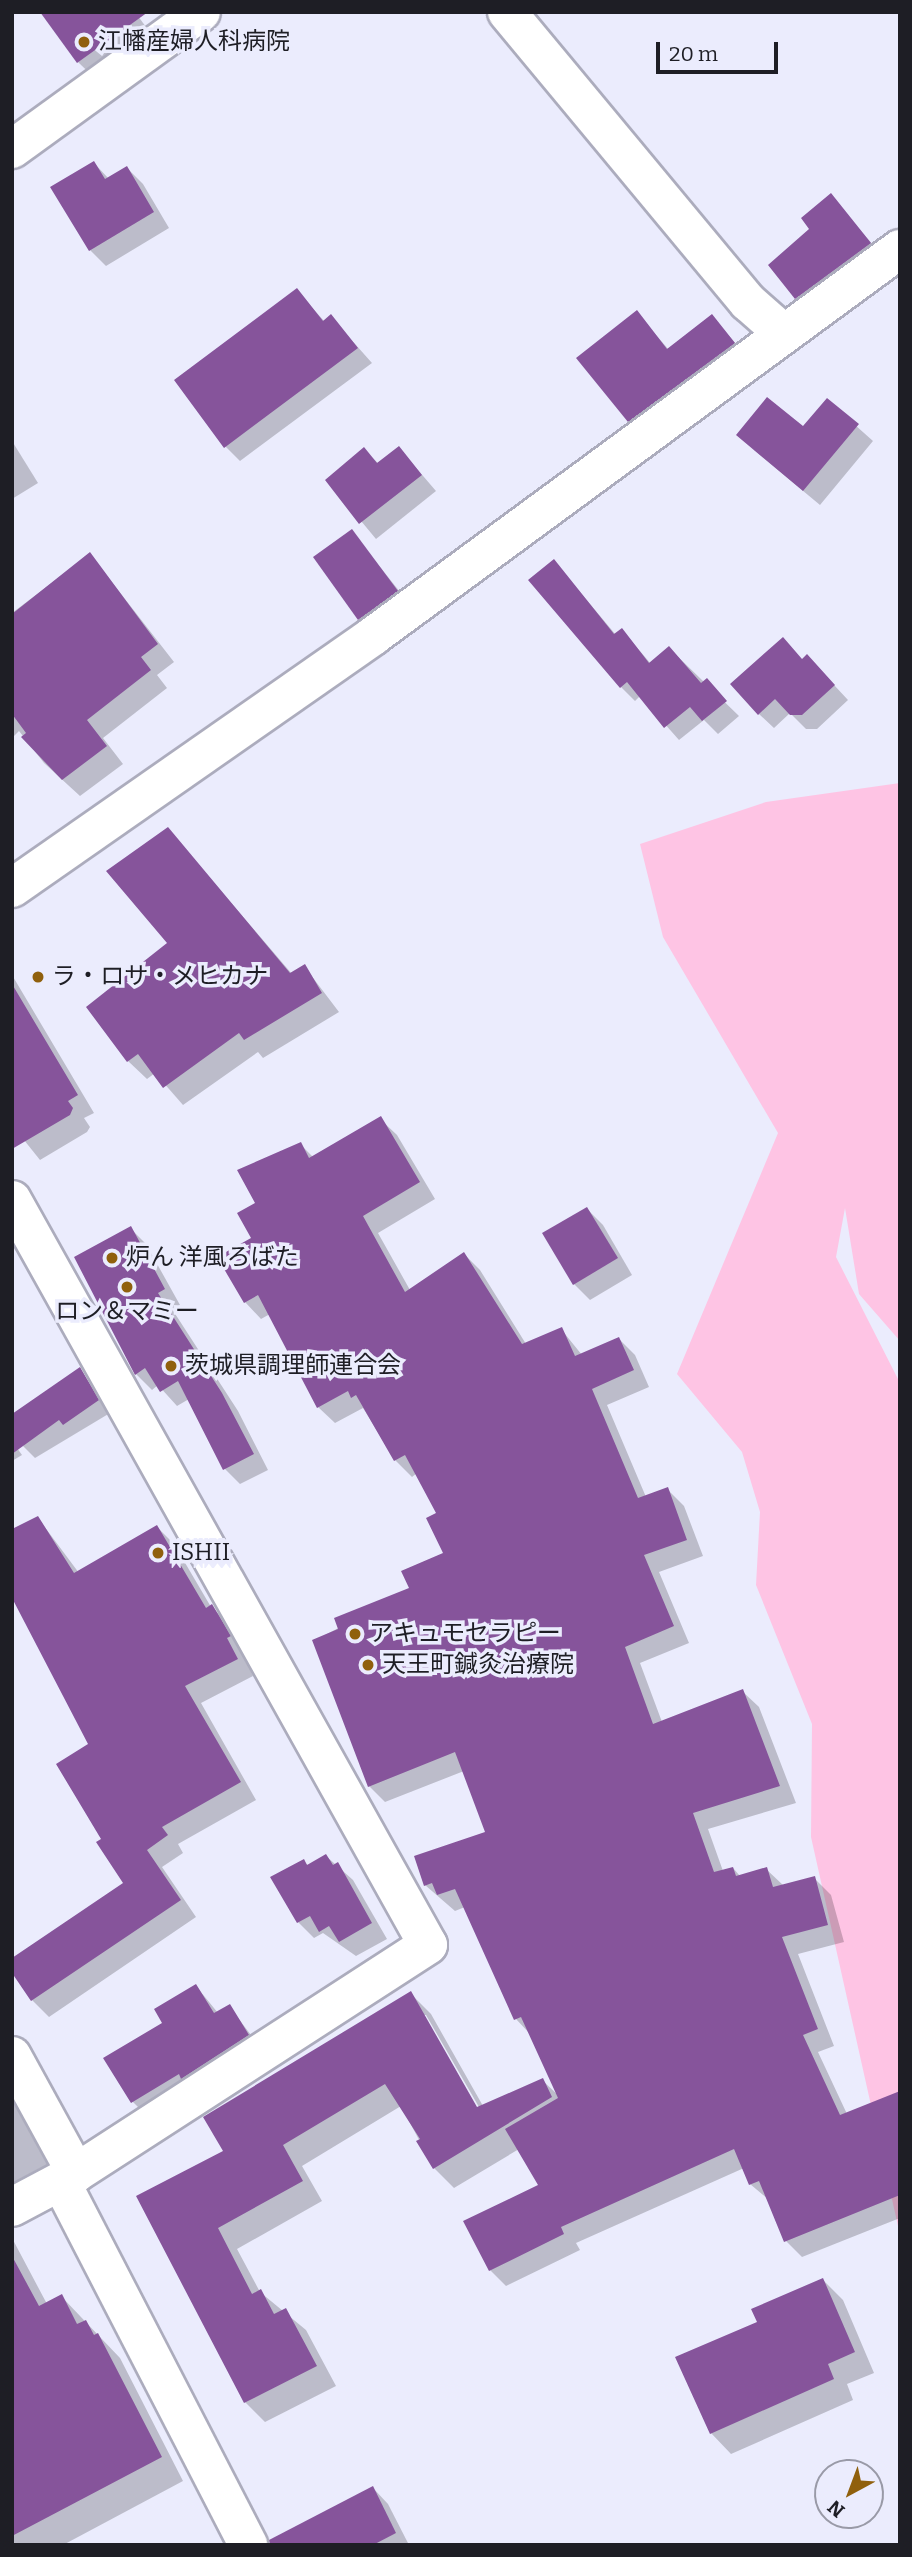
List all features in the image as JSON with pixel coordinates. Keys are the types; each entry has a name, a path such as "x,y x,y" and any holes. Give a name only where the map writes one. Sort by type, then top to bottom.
{"street":[{"path":"12,149 201,12"},
{"path":"507,12 748,302 782,332"},
{"path":"12,888 373,636 782,332 900,249"},
{"path":"12,1200 428,1945 69,2178 12,2207"},
{"path":"12,2056 248,2545"}],"shaded area":[{"path":"900,783 900,1341 859,1294 845,1208 836,1257 900,1383 900,2235 811,1837 812,1724 756,1585 760,1512 742,1452 677,1374 778,1133 663,937 640,844 766,802"}],"building":[{"name":"江幡産婦人科病院","path":"40,12 148,12 77,63"},
{"path":"94,161 105,179 127,166 154,212 89,251 50,187"},
{"path":"831,193 871,243 795,299 768,265 809,229 801,218"},
{"path":"297,288 323,321 331,314 358,348 224,448 174,380"},
{"path":"637,310 667,349 712,314 735,343 628,422 576,358"},
{"path":"767,397 803,426 827,398 859,424 803,491 736,435"},
{"path":"399,446 422,475 359,524 325,480 364,447 377,463"},
{"path":"352,529 398,591 358,620 313,557"},
{"path":"90,552 158,644 141,657 151,670 87,720 107,746 62,780 21,737 26,733 12,714 12,614"},
{"path":"554,559 614,634 622,628 649,663 669,646 701,683 707,678 727,701 702,721 690,707 664,728 627,682 620,688 528,580"},
{"path":"783,637 802,659 807,654 835,685 802,715 790,715 775,699 758,715 730,684"},
{"path":"168,827 290,973 305,964 322,993 244,1040 239,1033 163,1088 138,1054 127,1062 86,1007 167,943 106,871"},
{"path":"12,984 78,1095 68,1101 73,1108 70,1115 12,1149"},
{"path":"381,1116 420,1182 363,1216 405,1292 464,1252 522,1344 562,1327 575,1356 619,1337 634,1370 592,1389 638,1498 668,1487 687,1540 644,1555 674,1626 625,1647 653,1724 743,1689 780,1786 693,1813 714,1872 733,1867 736,1876 767,1867 773,1887 815,1876 828,1925 782,1937 818,2029 803,2035 840,2115 900,2091 900,2195 784,2242 759,2181 749,2185 734,2149 561,2227 564,2234 489,2271 463,2221 538,2185 505,2129 558,2098 521,2017 514,2020 455,1889 437,1895 432,1883 424,1886 414,1856 485,1832 455,1752 368,1787 312,1640 338,1629 334,1618 409,1588 401,1571 443,1553 426,1518 436,1513 405,1455 394,1461 356,1395 351,1398 348,1391 317,1408 258,1295 244,1303 217,1257 251,1238 237,1213 255,1203 237,1170 301,1142 309,1158"},
{"path":"587,1207 618,1258 573,1285 542,1233"},
{"path":"131,1226 165,1289 158,1293 222,1393 254,1454 223,1470 178,1381 160,1392 145,1368 135,1375 74,1257"},
{"path":"80,1367 99,1400 63,1425 59,1420 12,1454 12,1414"},
{"path":"38,1516 74,1573 157,1525 206,1608 212,1604 231,1636 227,1638 238,1659 185,1686 241,1782 162,1827 168,1835 147,1850 181,1900 31,2001 12,1973 12,1958 123,1883 96,1842 101,1839 56,1764 88,1744 12,1598 12,1529"},
{"path":"326,1854 333,1865 338,1862 372,1923 339,1942 329,1926 319,1932 310,1916 297,1923 270,1877 304,1859 307,1865"},
{"path":"196,1984 214,2013 230,2004 249,2035 181,2079 179,2074 131,2103 103,2058 162,2023 154,2009"},
{"path":"411,1991 477,2107 543,2078 552,2097 433,2169 416,2141 420,2139 385,2084 283,2145 303,2181 218,2228 252,2294 261,2289 274,2314 286,2308 317,2366 244,2403 136,2196 223,2151 203,2117"},
{"path":"12,2256 39,2306 62,2294 77,2324 86,2320 94,2335 98,2333 162,2457 12,2536"},
{"path":"823,2278 855,2352 828,2364 834,2379 710,2434 675,2357 757,2322 751,2309"},
{"path":"373,2486 396,2533 373,2545 270,2545 269,2540"}],"place":[{"name":"江幡産婦人科病院","path":"84,42"},
{"name":"ラ・ロサ・メヒカナ","path":"38,977"},
{"name":"炉ん 洋風ろばた","path":"112,1258"},
{"name":"ロン＆マミー","path":"127,1287"},
{"name":"茨城県調理師連合会","path":"171,1366"},
{"name":"ISHII","path":"158,1553"},
{"name":"アキュモセラピー","path":"355,1634"},
{"name":"天王町鍼灸治療院","path":"368,1665"}]}
